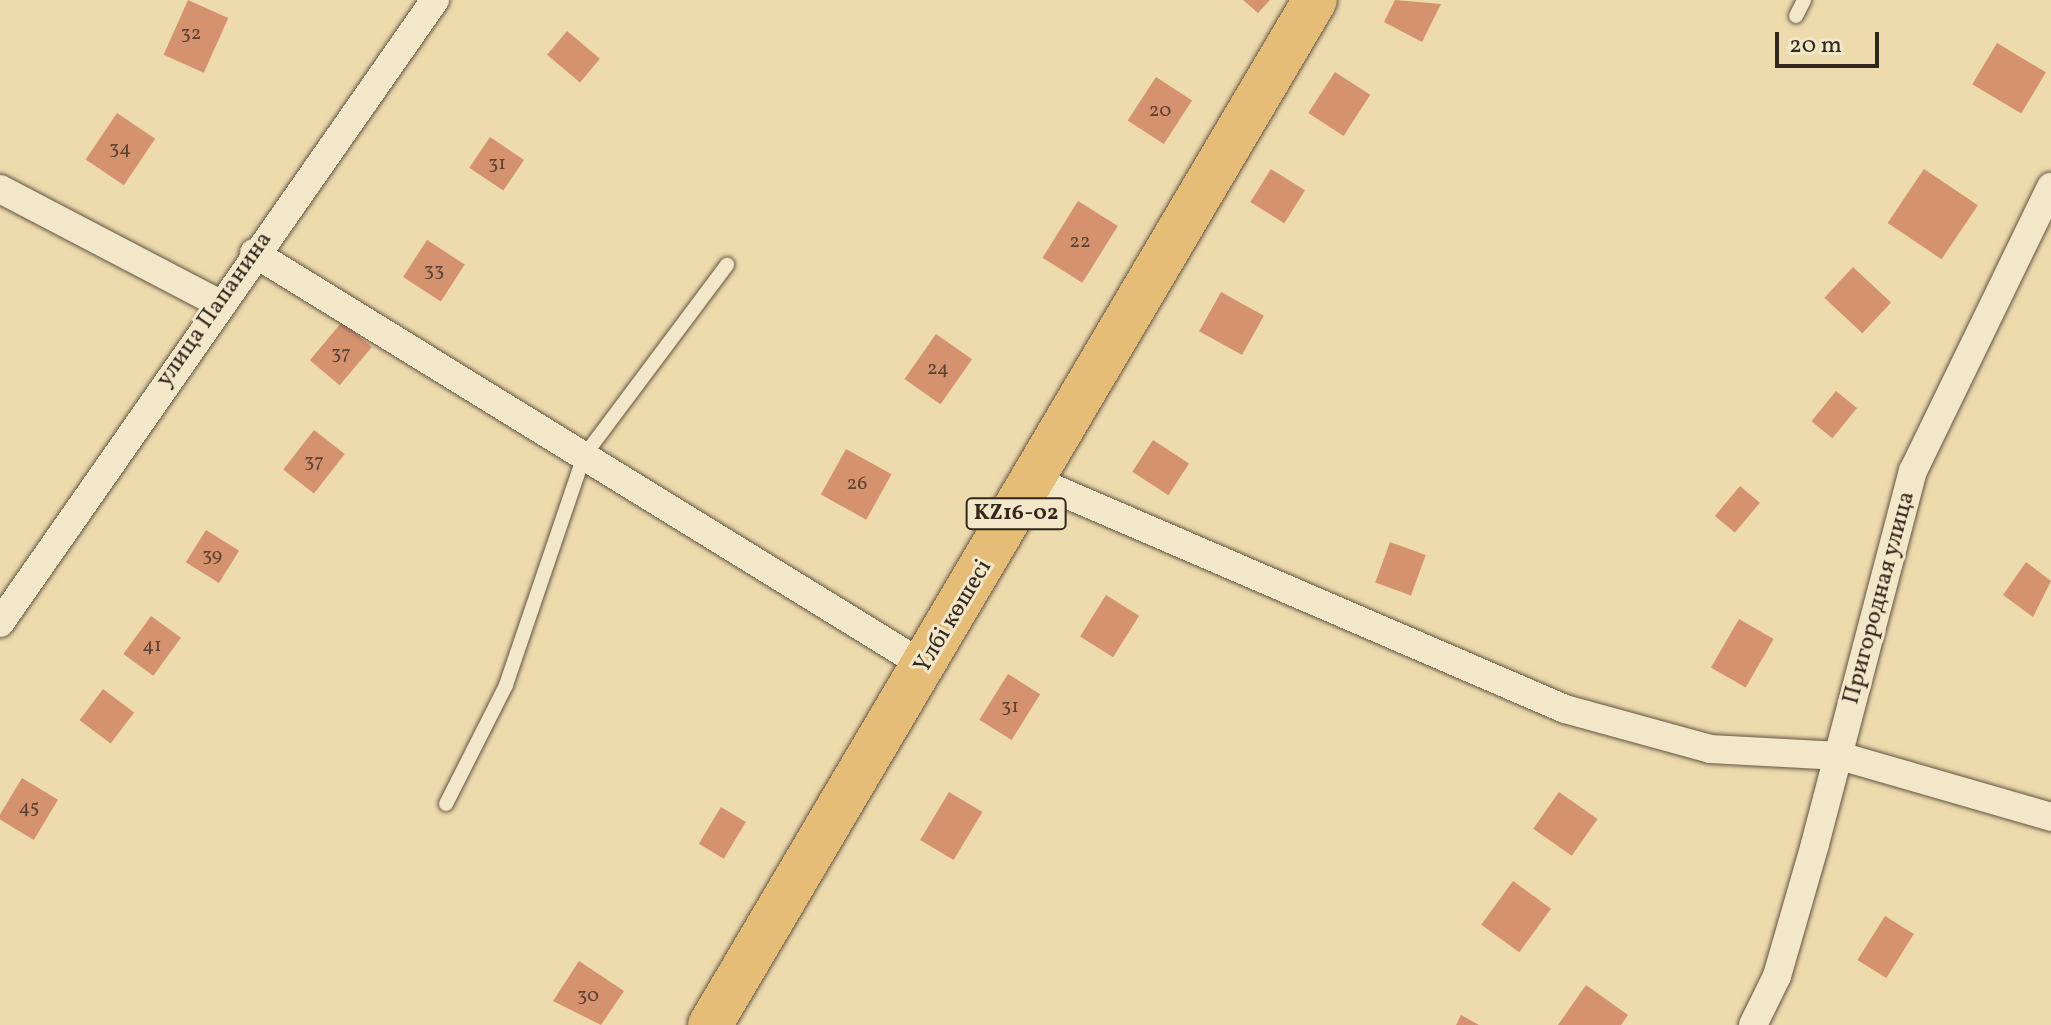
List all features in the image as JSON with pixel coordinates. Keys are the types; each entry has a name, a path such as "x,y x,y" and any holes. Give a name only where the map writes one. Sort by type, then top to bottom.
{"main road":[{"name":"Үлбі көшесі","path":"710,1025 1036,481 1315,0"}],"street":[{"name":"улица Папанина","path":"0,623 218,303 435,0"},
{"name":"Пригородная улица","path":"1753,1025 1777,976 1840,756 1913,471 2051,187"},
{"path":"0,189 218,303"},
{"path":"254,253 925,666"},
{"path":"1036,481 1565,709 1710,749 1840,756 2051,817"}],"lane":[{"path":"1796,16 1804,0"},
{"path":"446,804 506,685 584,456 727,265"}],"building":[{"path":"188,0 228,18 204,73 164,55"},
{"path":"1243,0 1270,0 1258,13"},
{"path":"1395,0 1441,4 1422,42 1384,22"},
{"path":"567,31 600,59 580,82 547,55"},
{"path":"1997,43 2046,72 2021,114 1972,84"},
{"path":"1335,72 1370,95 1344,136 1308,113"},
{"path":"1156,77 1192,100 1164,144 1128,121"},
{"path":"117,113 155,139 124,185 86,159"},
{"path":"490,137 524,160 503,191 469,168"},
{"path":"1271,169 1305,190 1284,223 1250,202"},
{"path":"1924,169 1978,205 1942,259 1888,223"},
{"path":"1078,201 1118,226 1082,283 1042,258"},
{"path":"427,240 465,265 441,301 403,277"},
{"path":"1853,267 1891,302 1862,333 1824,298"},
{"path":"1221,292 1264,316 1242,355 1199,331"},
{"path":"342,322 372,347 340,385 310,360"},
{"path":"936,334 972,359 940,404 904,379"},
{"path":"1836,391 1857,408 1832,438 1811,421"},
{"path":"314,430 345,454 314,493 283,469"},
{"path":"1153,440 1189,463 1168,495 1132,472"},
{"path":"846,449 891,474 866,520 821,494"},
{"path":"1740,486 1760,503 1735,533 1715,516"},
{"path":"206,530 239,551 219,583 186,562"},
{"path":"1390,542 1426,555 1411,595 1375,582"},
{"path":"2026,562 2051,581 2033,617 2003,595"},
{"path":"1106,595 1139,616 1113,657 1080,637"},
{"path":"151,616 181,638 153,676 123,654"},
{"path":"1739,619 1774,639 1746,687 1711,667"},
{"path":"1008,674 1040,694 1012,740 979,720"},
{"path":"103,689 134,712 111,744 80,720"},
{"path":"22,778 58,800 34,840 0,820"},
{"path":"949,792 982,812 954,860 920,840"},
{"path":"1559,792 1598,819 1572,856 1533,829"},
{"path":"721,807 746,822 724,859 699,844"},
{"path":"1513,881 1551,909 1519,952 1481,925"},
{"path":"1885,916 1914,934 1886,978 1857,960"},
{"path":"579,961 624,991 601,1025 553,1001"},
{"path":"1586,985 1628,1015 1621,1025 1558,1025"},
{"path":"1461,1015 1479,1025 1456,1025"}]}
